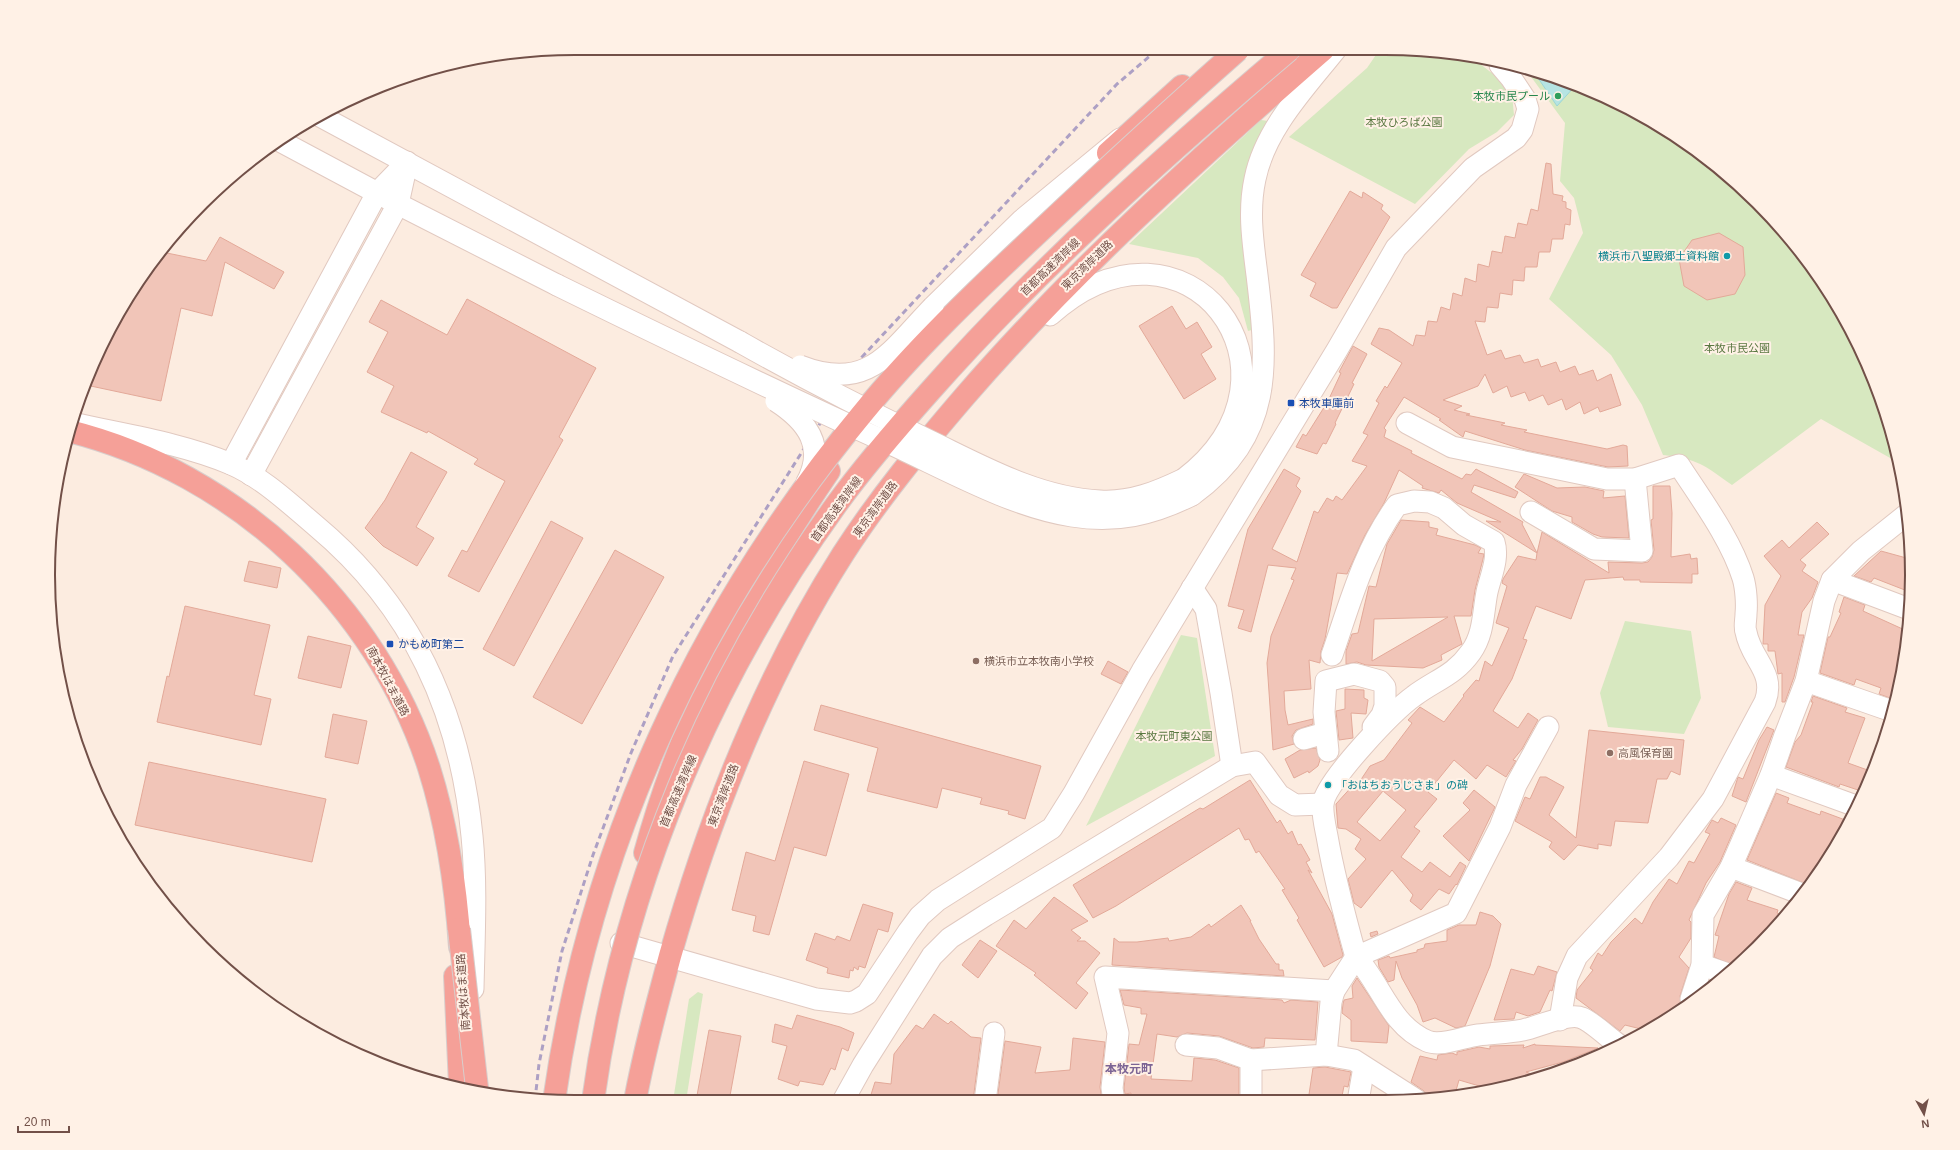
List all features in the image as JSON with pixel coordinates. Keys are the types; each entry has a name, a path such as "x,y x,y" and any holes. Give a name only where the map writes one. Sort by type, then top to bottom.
{"highway":[{"path":"585,1095 589,1072 621,943 653,823 693,713 750,598 798,517 862,423 930,335 1000,258 1148,116 1218,55"},
{"path":"555,1094 574,990 597,902 625,820 660,732 673,705 704,644 755,559 806,487 862,413 933,336 1005,264 1079,194 1232,55"},
{"name":"首都高速湾岸線","path":"593,1095 612,998 635,910 662,826 698,742 737,663 790,574 837,504 897,429 960,357 1028,287 1105,214 1283,55"},
{"name":"東京湾岸道路","path":"636,1095 655,1010 703,846 733,769 762,702 799,628 844,553 894,483 937,428 1037,315 1092,259 1176,181 1316,55"},
{"name":"南本牧はま道路","path":"75,433 116,445 154,461 235,508 286,548 329,591 348,614 373,650 394,688 416,734 429,768 446,842 459,929 467,1083"},
{"name":"南本牧はま道路","path":"73,440 115,451 151,466 196,491 236,517 281,553 303,574 342,619 370,660 388,691 412,743 422,770 436,824 452,930 460,1082"},
{"path":"459,929 477,1085"}],"street":[{"path":"285,144 398,204 557,285 723,366 976,483 1043,509 1071,516 1099,519 1125,518 1150,513 1188,487 1226,467 1240,447 1252,425 1259,401 1264,373 1264,345 1251,221 1252,192 1262,156 1272,135 1285,114 1332,55"},
{"path":"621,943 816,999 843,1003 856,1001 867,994 920,916 938,900 1052,828 1074,793 1142,671 1337,350 1396,248 1474,168 1516,138 1522,130 1528,109 1525,99 1503,69"},
{"path":"740,342 820,372 848,375 873,366 1022,220 1148,116"},
{"path":"326,119 845,400 984,468 1046,492 1094,501 1124,500 1188,487 1200,467 1210,456 1226,433 1237,405 1242,371 1239,350 1232,329 1223,313 1210,300 1195,288 1177,280 1157,275 1136,274 1096,284 1077,293 1060,306 983,375"},
{"path":"231,464 377,193 407,162"},
{"path":"251,475 398,204 407,162"},
{"path":"693,713 707,667 718,641 746,584 808,481 815,457 809,432 802,421 792,412 723,366"},
{"path":"1407,423 1452,447 1607,479 1635,479 1679,464 1726,540 1743,579 1746,613 1745,631 1751,647 1767,675 1769,686 1765,702 1713,798 1669,857 1577,956 1568,978 1560,1020"},
{"path":"78,424 193,451 231,464 251,475 334,540 374,585 408,629 433,677 452,728 465,781 472,837 474,894 472,1085"},
{"path":"1530,512 1594,549 1642,551 1635,479"},
{"path":"1332,655 1366,558 1381,526 1397,505 1414,501 1430,502 1444,508 1464,525 1494,542 1497,552 1485,602 1482,629 1472,652 1445,678 1414,695 1393,714 1350,762"},
{"path":"1692,994 1702,965 1703,915 1731,867 1771,775 1784,735 1806,681 1824,601 1832,580 1861,551 1902,518"},
{"path":"1832,580 1904,607"},
{"path":"1192,588 1206,608 1222,693 1232,766"},
{"path":"1304,739 1327,742 1324,712 1326,681 1354,674 1380,681 1385,688 1385,706 1382,715 1328,791 1323,804 1329,846 1356,957 1367,969 1379,994 1403,1025 1428,1042 1439,1043 1477,1035 1524,1030 1571,1016 1582,1018 1614,1042"},
{"path":"1806,681 1887,709"},
{"path":"1326,1055 1330,1002 1334,991 1356,957 1456,913 1500,827 1516,785 1548,727"},
{"path":"846,1095 863,1065 932,956 950,938 1127,828 1232,766 1255,762 1279,795 1295,805 1323,804"},
{"path":"1771,775 1851,804"},
{"path":"1731,867 1798,892"},
{"path":"1702,965 1721,972"},
{"path":"1113,1095 1112,1088 1118,1033 1105,976 1334,991"},
{"path":"986,1095 994,1033"},
{"path":"1186,1045 1218,1048 1251,1060 1326,1055 1354,1060 1407,1094"},
{"path":"1251,1060 1251,1095"},
{"path":"1359,1095 1364,1067"}],"green space":[{"name":"本牧ひろば公園","path":"1376,55 1419,56 1453,59 1480,64 1493,74 1512,95 1514,115 1497,132 1469,149 1415,204 1289,137 1367,68"},
{"name":"本牧市民公園","path":"1531,76 1584,95 1645,125 1702,162 1753,207 1798,258 1835,315 1865,376 1877,408 1891,459 1821,419 1732,485 1700,464 1685,459 1663,455 1642,405 1611,355 1549,299 1583,233 1574,198 1560,181 1565,123"},
{"path":"1261,120 1268,121 1251,155 1252,330 1248,331 1239,298 1223,277 1198,258 1129,244"},
{"path":"1625,621 1691,631 1701,698 1684,734 1608,727 1600,693"},
{"name":"本牧元町東公園","path":"1181,635 1197,638 1215,756 1086,826"},
{"path":"698,992 703,994 687,1095 674,1095 689,999"}],"water":[{"path":"1539,79 1571,90 1557,106"}],"building":[{"path":"1546,163 1551,164 1553,194 1563,196 1562,201 1566,202 1566,208 1571,210 1570,225 1565,224 1563,239 1552,239 1550,252 1539,252 1537,267 1525,267 1524,281 1513,280 1512,295 1500,293 1498,308 1487,307 1485,322 1475,321 1487,355 1501,350 1505,359 1520,355 1524,363 1538,359 1541,367 1556,362 1560,372 1575,366 1579,375 1593,370 1597,381 1611,374 1621,405 1600,412 1598,407 1584,414 1580,402 1566,410 1562,399 1548,405 1543,395 1529,401 1525,392 1511,397 1507,386 1493,393 1485,374 1478,386 1443,400 1462,406 1454,410 1470,414 1466,415 1505,423 1501,425 1527,430 1524,432 1607,449 1623,445 1627,446 1628,466 1608,467 1525,450 1465,431 1463,437 1439,420 1441,419 1404,397 1384,428 1386,430 1384,437 1412,451 1411,453 1462,479 1466,474 1471,475 1476,469 1518,492 1515,498 1474,485 1471,492 1523,522 1522,524 1537,553 1486,521 1501,522 1457,503 1441,490 1439,493 1422,488 1423,486 1399,470 1384,503 1365,535 1347,574 1337,573 1325,639 1321,651 1320,663 1309,660 1311,689 1284,691 1285,710 1288,725 1313,719 1313,724 1296,730 1292,736 1294,744 1273,750 1267,663 1271,636 1294,580 1291,579 1296,568 1268,565 1251,632 1238,628 1244,610 1228,606 1248,529 1284,469 1300,478 1296,486 1301,491 1272,549 1297,562 1314,511 1318,513 1327,498 1333,501 1336,496 1342,500 1367,466 1352,461 1368,435 1363,433 1379,403 1376,401 1385,386 1387,388 1402,363 1371,344 1379,328 1389,330 1413,346 1416,335 1425,336 1428,321 1437,322 1441,307 1450,310 1453,293 1462,296 1465,278 1476,282 1478,264 1489,267 1492,251 1502,253 1505,236 1515,238 1518,223 1527,225 1531,209 1538,211"},
{"path":"1350,191 1362,198 1363,192 1383,205 1381,209 1390,217 1337,308 1332,308 1310,296 1316,283 1301,275"},
{"path":"1719,233 1743,247 1745,275 1735,294 1707,300 1684,286 1679,259 1692,240"},
{"path":"220,237 284,272 274,289 225,262 212,316 181,308 161,401 91,386 109,345 125,315 166,253 206,261"},
{"path":"467,299 596,368 559,437 563,440 479,592 448,576 462,550 467,552 505,481 474,464 478,459 428,431 427,433 381,412 394,386 367,372 388,332 369,322 381,300 447,335"},
{"path":"1172,306 1186,329 1197,322 1212,347 1201,354 1216,379 1184,399 1139,326"},
{"path":"1353,346 1367,354 1352,383 1354,384 1326,444 1323,443 1317,454 1296,447 1303,434 1306,436 1328,401 1341,373 1339,372"},
{"path":"411,452 447,472 416,527 434,538 417,566 383,546 365,528 385,500"},
{"path":"1524,474 1557,488 1585,487 1604,491 1603,498 1625,496 1629,538 1602,537 1593,534 1572,522 1572,517 1552,511 1515,487"},
{"path":"1653,486 1670,486 1672,513 1671,557 1690,554 1691,559 1697,558 1698,574 1692,574 1692,583 1640,582 1640,580 1624,580 1623,577 1585,580 1571,619 1536,606 1523,639 1527,640 1512,679 1493,711 1518,728 1528,713 1538,720 1522,749 1513,760 1516,761 1506,777 1487,765 1476,779 1454,760 1428,792 1437,799 1414,827 1420,831 1401,857 1422,872 1430,862 1450,877 1460,862 1466,866 1457,885 1456,884 1449,894 1439,889 1421,910 1410,901 1413,895 1392,870 1361,908 1354,903 1348,879 1366,859 1355,849 1361,839 1346,829 1338,828 1336,804 1356,782 1358,784 1370,766 1384,760 1412,723 1408,720 1420,707 1444,722 1464,696 1463,695 1476,680 1479,681 1485,661 1492,666 1509,628 1496,623 1507,586 1502,583 1503,579 1518,556 1536,560 1542,532 1609,573 1608,562 1648,562 1652,557 1654,550 1651,520 1653,519","holes":["1383,791 1406,810 1380,841 1357,822"]},
{"path":"1401,520 1429,522 1429,527 1438,529 1436,535 1475,545 1481,548 1478,553 1484,554 1475,590 1471,616 1454,616 1462,644 1441,655 1442,660 1423,668 1366,665 1357,662 1346,664 1346,651 1352,634 1358,633 1369,586 1376,587 1387,544","holes":["1448,617 1372,661 1374,619"]},
{"path":"551,521 583,538 514,666 483,649"},
{"path":"1817,522 1829,534 1800,560 1806,565 1802,571 1818,582 1812,598 1802,612 1798,635 1804,635 1794,677 1785,702 1782,702 1782,673 1778,674 1775,651 1768,651 1768,644 1763,644 1765,605 1781,576 1764,556 1782,540 1789,548"},
{"path":"615,550 664,577 582,724 533,697"},
{"path":"1881,551 1904,557 1905,590 1874,578 1871,582 1854,576"},
{"path":"249,561 281,568 277,588 244,581"},
{"path":"1844,597 1865,605 1863,611 1902,629 1901,643 1890,698 1879,694 1881,688 1856,679 1854,685 1820,673 1828,637 1830,637 1841,613 1839,612"},
{"path":"185,606 270,625 254,695 271,699 261,745 157,722"},
{"path":"308,636 351,646 341,688 298,678"},
{"path":"1108,661 1128,672 1121,684 1101,674"},
{"path":"1345,689 1364,690 1364,698 1368,700 1366,714 1351,713 1353,738 1339,740 1336,711 1345,709"},
{"path":"1813,696 1847,708 1845,712 1865,718 1848,763 1867,770 1858,790 1840,784 1839,787 1786,767 1795,742 1801,735 1813,702 1811,702"},
{"path":"821,705 1041,766 1025,819 1008,814 1009,811 980,804 982,798 942,788 937,808 867,791 878,748 814,730"},
{"path":"333,714 367,721 358,764 325,757"},
{"path":"1767,727 1774,730 1746,802 1732,796 1738,777 1743,779 1759,740"},
{"path":"1589,730 1684,740 1680,775 1671,771 1667,779 1657,779 1648,823 1615,821 1611,846 1598,844 1598,849 1578,845 1564,860 1549,847 1552,842 1515,821 1525,797 1530,799 1540,777 1546,777 1564,787 1549,815 1576,838"},
{"path":"1316,748 1320,760 1318,766 1309,773 1308,771 1294,778 1285,759 1300,750"},
{"path":"804,761 849,774 826,856 794,847 769,935 753,931 756,916 732,910 746,852 775,861"},
{"path":"149,762 326,799 312,862 135,825"},
{"path":"1250,780 1277,823 1280,820 1288,834 1292,831 1298,845 1301,844 1310,860 1306,862 1312,873 1308,870 1332,914 1343,955 1342,957 1324,967 1297,920 1299,918 1282,890 1285,889 1259,851 1256,853 1249,839 1245,840 1239,828 1116,906 1093,918 1073,885 1200,808 1203,809"},
{"path":"1474,790 1495,807 1469,861 1443,836 1470,810 1463,803"},
{"path":"1776,793 1789,798 1787,803 1820,815 1821,811 1843,819 1804,883 1747,860"},
{"path":"1721,818 1736,825 1720,862 1706,883 1689,920 1691,922 1691,938 1679,957 1689,968 1680,996 1681,1002 1639,1028 1625,1025 1620,1031 1576,998 1577,990 1593,970 1590,968 1598,953 1602,956 1611,942 1635,918 1642,924 1653,902 1669,879 1677,884 1689,861 1694,863 1710,834 1705,832 1712,820 1718,823"},
{"path":"1736,882 1752,888 1747,900 1778,910 1777,913 1779,914 1753,943 1730,964 1714,957 1719,936 1715,935 1729,894"},
{"path":"1054,897 1088,921 1071,930 1081,938 1077,941 1085,941 1100,953 1076,983 1088,993 1076,1009 1034,975 1036,973 996,946 1014,920 1026,929"},
{"path":"863,904 893,913 888,932 878,929 865,968 859,966 858,970 854,967 853,971 850,970 849,978 827,973 828,968 806,960 815,933 835,940 837,936 850,941"},
{"path":"1241,905 1251,921 1259,939 1276,964 1279,964 1279,970 1283,970 1284,976 1112,965 1114,938 1119,942 1137,942 1168,938 1169,941 1191,937 1209,924 1211,927"},
{"path":"1480,912 1493,916 1501,924 1490,966 1465,1026 1456,1028 1435,1018 1423,1022 1417,1005 1402,978 1396,961 1394,980 1388,982 1379,967 1378,960 1389,956 1390,958 1417,952 1417,950 1424,948 1425,944 1447,941 1447,930 1459,925 1476,925"},
{"path":"1377,931 1378,934 1371,937 1370,933"},
{"path":"980,940 997,951 978,978 962,965"},
{"path":"1538,966 1557,972 1552,991 1550,990 1540,1012 1528,1016 1516,1012 1514,1019 1494,1020 1511,969 1534,975"},
{"path":"1357,978 1389,1026 1387,1043 1351,1041 1351,1020 1342,1013 1344,1000 1353,998 1352,986"},
{"path":"1120,990 1282,1000 1284,1003 1291,1000 1318,1002 1315,1040 1265,1038 1264,1047 1253,1048 1219,1036 1187,1033 1177,1037 1157,1034 1151,1079 1192,1081 1194,1058 1215,1060 1239,1068 1239,1095 1125,1094 1124,1088 1129,1044 1139,1045 1147,1014 1141,1014 1141,1008 1124,1005"},
{"path":"934,1014 948,1024 951,1021 971,1037 981,1038 974,1095 871,1095 875,1082 891,1084 894,1054 916,1025 923,1029"},
{"path":"797,1015 840,1027 854,1033 848,1051 842,1048 835,1070 831,1068 823,1085 800,1081 798,1086 778,1079 787,1046 772,1042 775,1024 792,1029"},
{"path":"709,1030 741,1036 730,1095 697,1095"},
{"path":"1073,1038 1105,1042 1100,1087 1101,1095 998,1095 1005,1041 1041,1047 1035,1073 1070,1070"},
{"path":"1535,1044 1598,1048 1563,1062 1526,1072 1530,1074 1486,1085 1480,1086 1459,1080 1456,1090 1426,1093 1411,1082 1420,1056 1437,1060 1438,1055 1452,1053 1457,1055 1457,1052 1479,1047 1490,1049 1490,1046 1524,1045 1523,1048"},
{"path":"1325,1067 1351,1072 1348,1087 1344,1086 1342,1095 1309,1095 1313,1068"}],"railway":[{"path":"536,1094 539,1064 562,951 593,855 631,753 673,656 862,357 1117,84 1151,55"}],"place":[{"name":"本牧市民プール","path":"1558,96"},
{"name":"横浜市八聖殿郷土資料館","path":"1727,256"},
{"name":"本牧車庫前","path":"1291,403"},
{"name":"かもめ町第二","path":"390,644"},
{"name":"横浜市立本牧南小学校","path":"976,661"},
{"name":"高風保育園","path":"1610,753"},
{"name":"「おはちおうじさま」の碑","path":"1328,785"}],"district":[{"name":"本牧元町","path":"1129,1069"}]}
